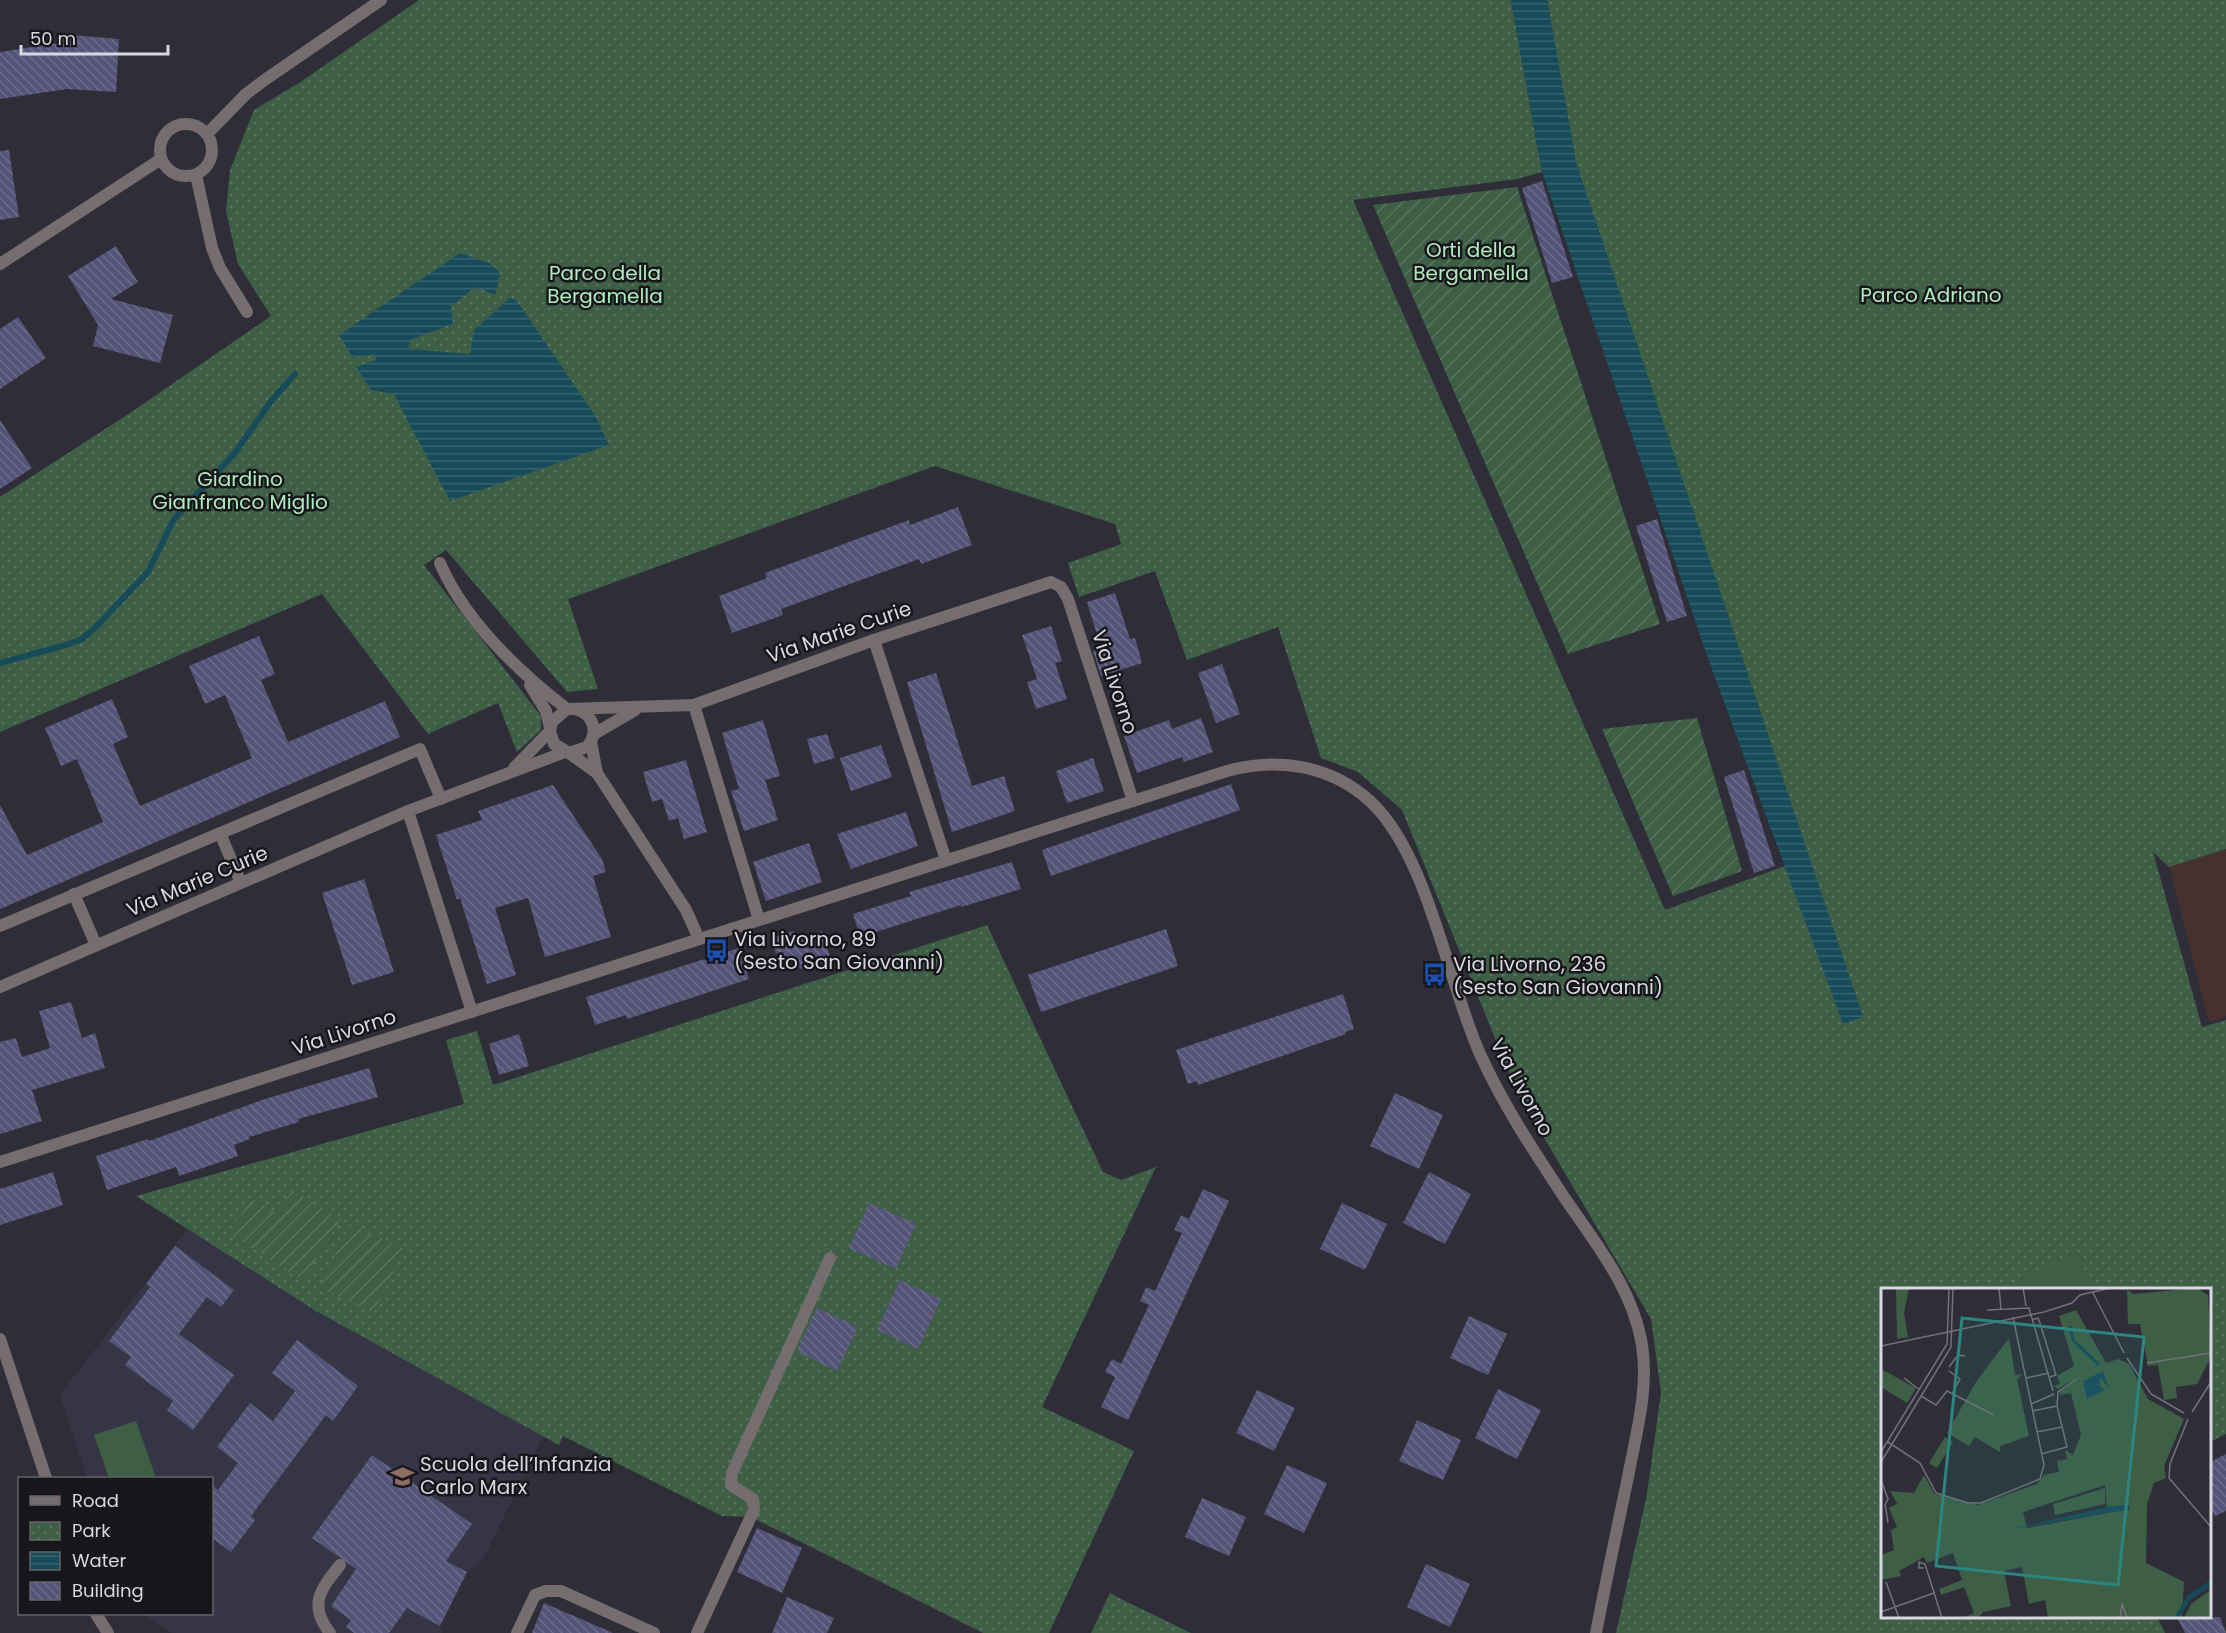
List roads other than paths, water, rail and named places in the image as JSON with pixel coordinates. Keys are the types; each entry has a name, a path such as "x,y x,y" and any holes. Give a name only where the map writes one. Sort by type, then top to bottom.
{"street":[{"path":"207,134 246,94 381,0"},
{"path":"185,123 193,124 207,134 213,149 212,157 205,168 196,175 179,176 171,172 161,159 161,142 170,129 185,123"},
{"path":"0,264 161,159"},
{"path":"196,175 206,225 219,268 247,312"},
{"path":"440,563 448,583 506,657 525,677 571,709 582,711 592,720 597,773"},
{"name":"Via Marie Curie","path":"571,709 694,705 874,640 1051,582"},
{"name":"Via Livorno","path":"1051,582 1061,587 1068,599 1133,801"},
{"path":"874,640 946,860"},
{"path":"525,677 546,711 554,744 597,773 686,910 699,939"},
{"path":"694,705 759,920"},
{"name":"Via Marie Curie","path":"593,738 617,718 639,708"},
{"path":"550,729 556,716 571,709"},
{"name":"Via Marie Curie","path":"509,773 550,729"},
{"path":"567,753 582,751 593,738"},
{"path":"0,926 420,748 441,799"},
{"name":"Via Marie Curie","path":"0,987 408,811 567,753"},
{"name":"Via Livorno","path":"0,1162 1241,767 1268,764 1304,767 1334,776 1357,790 1384,816 1406,850 1471,1032 1494,1083 1612,1269 1638,1328 1644,1364 1641,1405 1596,1633"},
{"path":"408,811 472,1012"},
{"path":"220,833 241,883"},
{"path":"74,894 96,945"},
{"path":"698,1633 754,1510 753,1499 731,1485 732,1473 830,1258"},
{"path":"0,1339 45,1477"},
{"path":"330,1633 320,1619 318,1603 324,1586 340,1565"},
{"path":"517,1633 535,1595 546,1591 561,1591 654,1633"},
{"path":"90,1615 97,1633"},
{"path":"97,1615 108,1633"}],"water":[{"path":"1511,0 1547,0 1576,163 1863,1017 1843,1024 1711,667 1542,172"},
{"path":"460,253 491,264 500,273 495,295 476,287 451,306 453,324 410,340 408,349 470,354 474,330 510,298 517,301 596,417 609,445 450,501 394,394 371,390 356,367 376,360 375,354 353,358 339,335"}],"waterway":[{"path":"0,663 66,645 82,639 95,628 148,572 174,519 234,454 272,400 295,374"}],"place":[{"name":"Via Livorno, 89 (Sesto San Giovanni)","path":"716,950"},
{"name":"Via Livorno, 236 (Sesto San Giovanni)","path":"1435,975"},
{"name":"Scuola dell’Infanzia Carlo Marx","path":"402,1476"}],"park label":[{"name":"Orti della Bergamella","path":"1471,262"},
{"name":"Parco della Bergamella","path":"605,284"},
{"name":"Parco Adriano","path":"1931,295"},
{"name":"Giardino Gianfranco Miglio","path":"240,490"}]}
